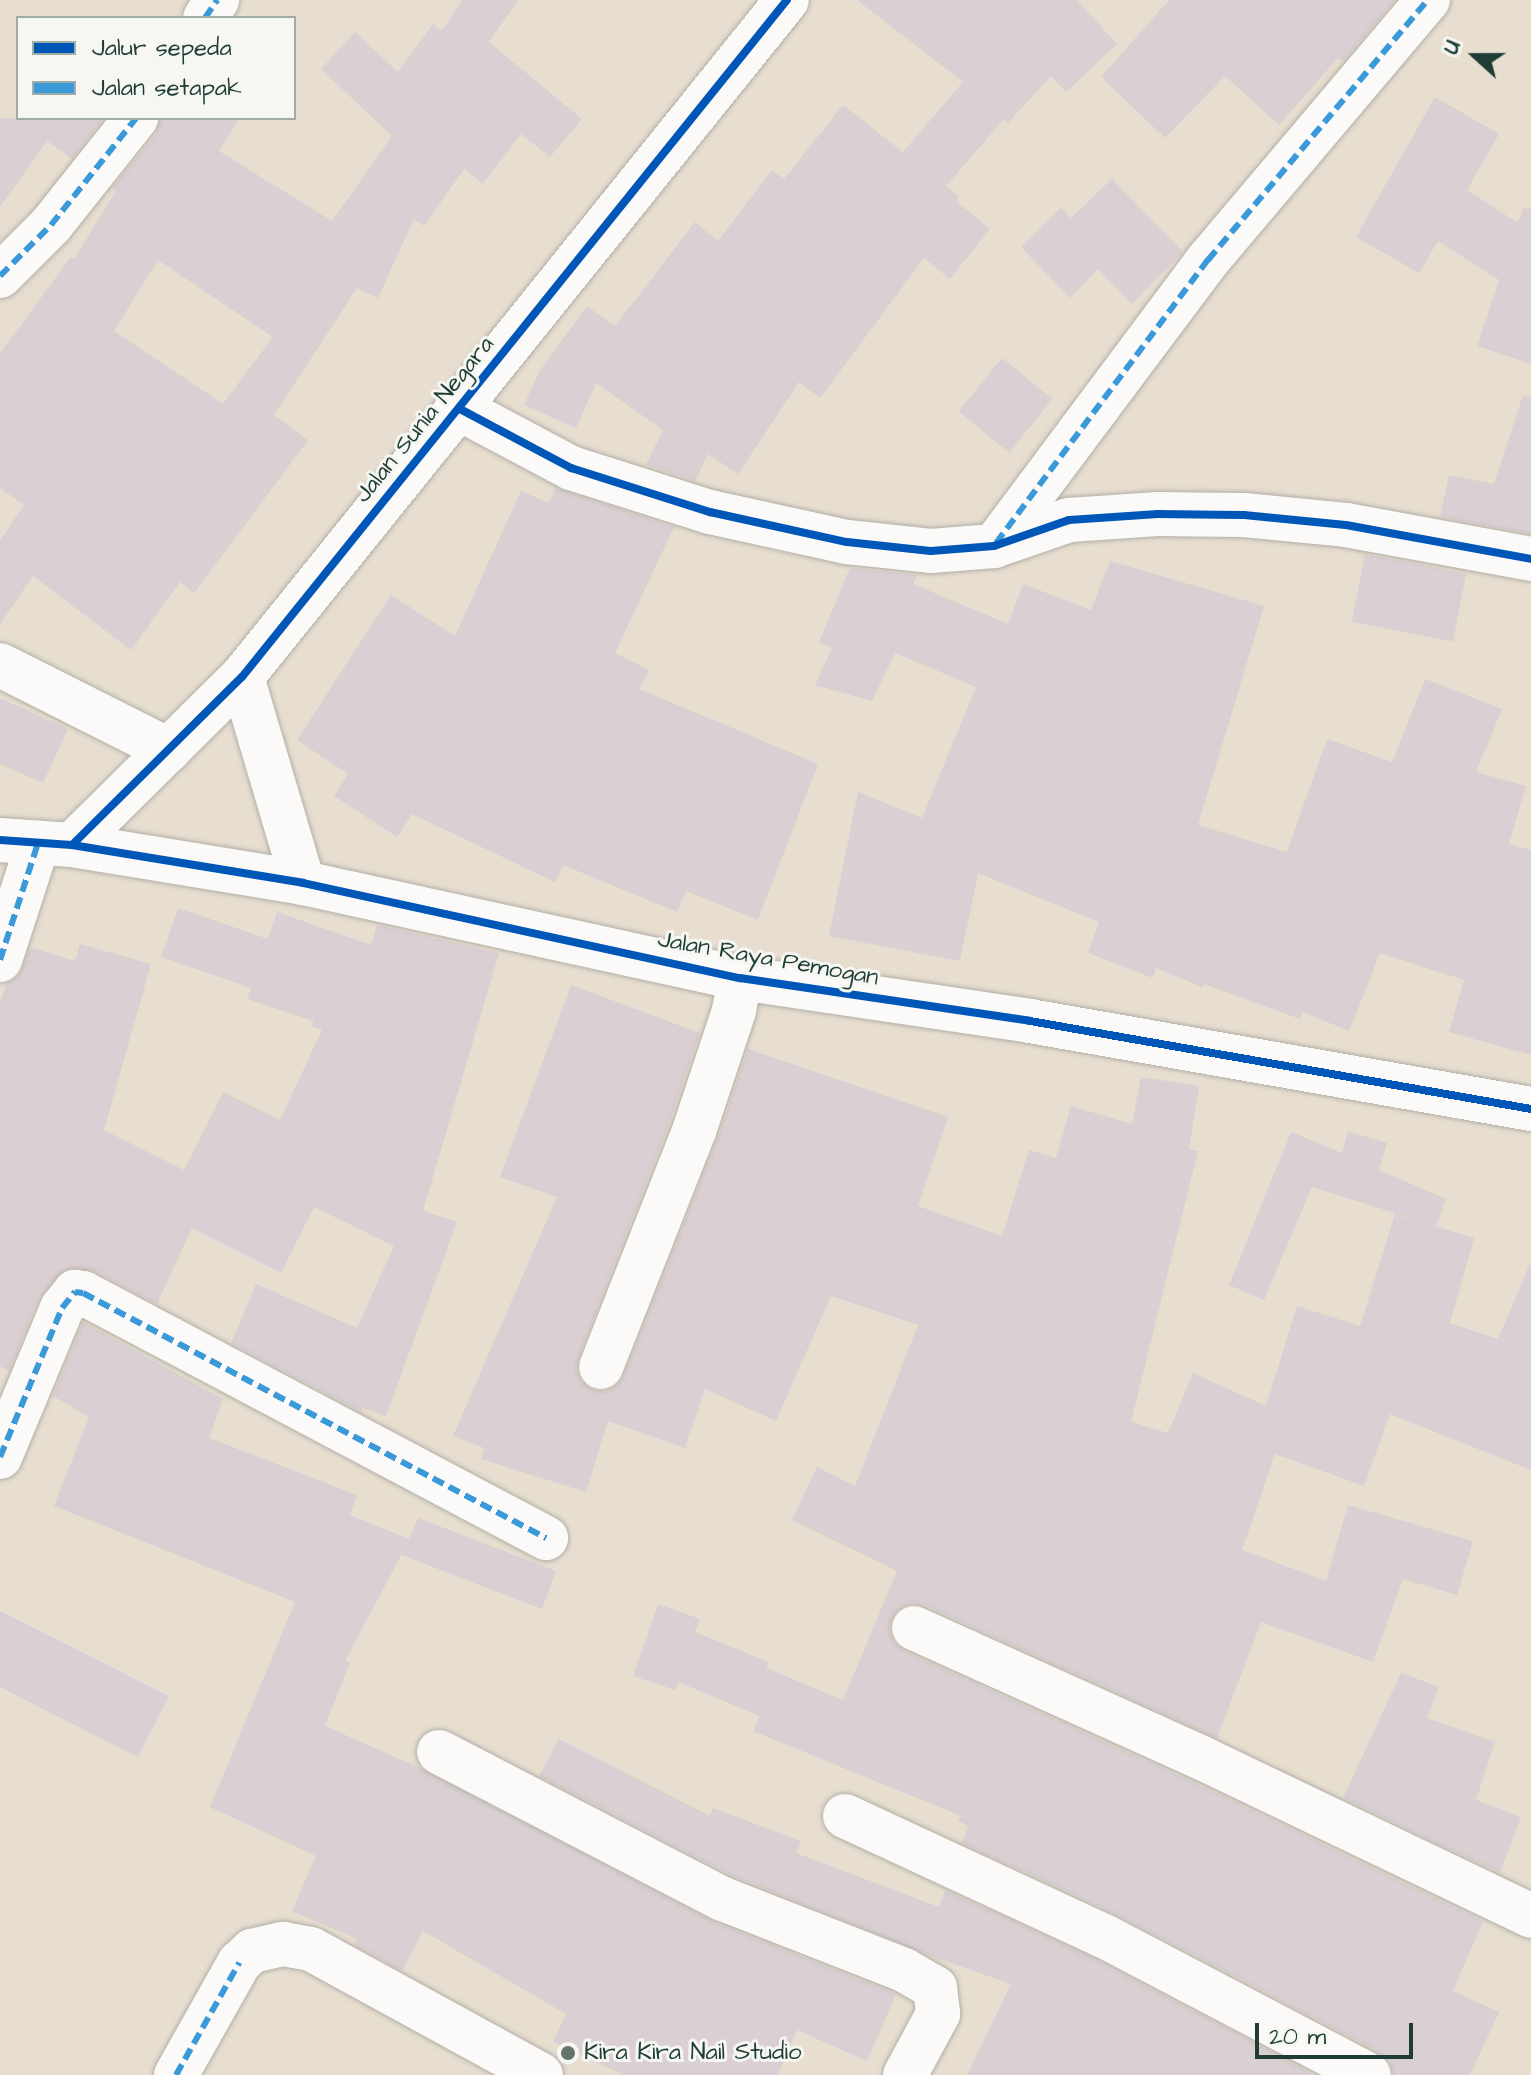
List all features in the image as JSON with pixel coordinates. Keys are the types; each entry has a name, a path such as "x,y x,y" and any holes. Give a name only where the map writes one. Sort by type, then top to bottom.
{"street":[{"name":"Jalan Sunia Negara","path":"37,843 169,750 242,677 787,0"},
{"path":"994,546 1208,260 1428,0"},
{"path":"0,276 51,225 134,120"},
{"path":"460,409 571,468 710,512 847,542 931,551 994,546 1069,520 1158,514 1244,515 1346,525 1531,559"},
{"path":"0,665 169,750"},
{"path":"242,677 303,883"},
{"path":"0,960 37,843"},
{"name":"Jalan Raya Pemogan","path":"37,843 303,883 740,978 1030,1021 1531,1109"},
{"path":"601,1367 694,1131 734,1011 740,978"},
{"path":"0,1457 62,1308 75,1292 205,1356 546,1538"},
{"path":"914,1628 1204,1759 1531,1916"},
{"path":"439,1752 723,1899 904,1970 935,1988 938,2014 905,2075"},
{"path":"845,1816 1104,1936 1369,2075"},
{"path":"176,2075 239,1963 252,1951 283,1944 311,1949 541,2075"}],"building":[{"path":"462,0 518,0 489,42 582,119 550,157 521,134 483,184 464,169 424,226 414,219 378,298 357,288 274,415 308,440 194,593 180,582 131,650 33,576 0,624 0,540 24,505 0,488 0,353 71,257 74,259 116,191 112,188 156,134 160,120 239,120 219,151 332,221 392,136 321,69 355,32 398,72 433,24 442,31","holes":["158,260 273,337 223,404 114,331"]},
{"path":"857,0 1077,0 1117,44 1066,92 1051,76 1008,123 1004,119 946,186 959,197 956,201 990,229 950,279 924,258 820,398 799,382 738,474 708,454 695,481 646,465 663,430 596,383 576,428 524,405 539,372 587,306 615,326 695,222 718,241 772,170 784,179 843,105 903,152 963,82"},
{"path":"1169,0 1395,0 1343,62 1338,58 1279,125 1225,76 1165,138 1101,77"},
{"path":"1435,97 1499,134 1467,190 1518,223 1523,208 1531,209 1531,364 1477,346 1499,280 1438,241 1419,273 1356,237"},
{"path":"0,118 102,120 72,159 47,141 0,207"},
{"path":"1112,179 1183,252 1132,304 1098,269 1070,298 1021,247 1061,208 1071,218"},
{"path":"1002,358 1053,399 1009,453 959,412"},
{"path":"1523,395 1531,397 1531,534 1440,517 1449,475 1494,484"},
{"path":"556,488 674,527 615,653 649,670 639,689 818,764 758,920 686,891 677,912 563,865 555,882 412,814 397,837 334,796 348,774 297,740 391,595 455,636 521,491 549,503"},
{"path":"1365,554 1466,574 1453,641 1352,622"},
{"path":"1110,561 1264,606 1198,825 1287,852 1327,739 1392,762 1425,679 1502,709 1476,772 1526,786 1509,844 1531,850 1531,1055 1449,1032 1464,980 1380,953 1349,1031 1303,1012 1300,1019 1204,984 1202,987 1156,968 1153,978 1088,953 1099,922 978,873 960,961 829,936 858,792 922,818 976,687 895,653 872,701 815,685 832,648 819,642 850,568 917,575 913,584 1008,624 1023,584 1091,610"},
{"path":"0,698 68,729 43,783 0,764"},
{"path":"178,908 268,939 277,912 371,945 377,925 499,953 423,1211 457,1222 386,1416 363,1408 361,1412 231,1343 256,1284 357,1328 394,1246 314,1207 281,1273 192,1228 157,1304 94,1271 65,1269 39,1298 9,1371 0,1366 0,1003 6,984 17,978 23,968 30,947 75,961 80,944 151,964 104,1130 184,1170 223,1092 280,1120 322,1030 311,1026 314,1021 247,999 251,988 161,957"},
{"path":"571,985 700,1033 670,1122 578,1358 576,1370 581,1382 593,1390 605,1392 616,1387 624,1376 717,1140 748,1049 948,1117 918,1206 1002,1236 1029,1150 1056,1158 1071,1106 1132,1124 1141,1077 1199,1086 1189,1149 1198,1151 1131,1422 1168,1433 1193,1373 1266,1406 1297,1306 1360,1326 1395,1214 1474,1238 1450,1323 1498,1339 1531,1261 1531,1470 1390,1414 1364,1486 1275,1454 1242,1550 1326,1581 1348,1505 1473,1541 1457,1595 1403,1579 1373,1662 1261,1622 1217,1738 924,1605 912,1603 900,1607 892,1617 889,1630 893,1642 904,1651 1193,1782 1483,1921 1453,1991 1499,2012 1470,2075 1394,2075 1390,2062 1381,2053 1116,1914 962,1843 968,1826 958,1821 961,1816 753,1731 760,1716 678,1682 675,1690 633,1676 658,1604 700,1619 695,1632 769,1662 766,1668 843,1700 897,1571 792,1520 817,1467 855,1486 918,1325 831,1296 776,1421 705,1389 685,1448 608,1421 586,1492 481,1459 484,1448 453,1436 557,1197 500,1177"},
{"path":"1348,1131 1387,1143 1379,1170 1446,1199 1436,1226 1312,1187 1264,1300 1229,1285 1291,1132 1342,1153"},
{"path":"83,1322 223,1399 209,1438 357,1495 350,1515 409,1539 418,1518 556,1571 542,1609 402,1555 406,1546 345,1661 350,1663 325,1726 420,1768 712,1921 896,1994 867,2061 797,2030 778,2075 624,2075 553,2042 566,2014 423,1931 402,1971 354,1944 357,1939 292,1911 316,1856 210,1807 295,1602 54,1506 89,1417 53,1396"},
{"path":"0,1611 169,1696 138,1757 0,1687"},
{"path":"1401,1673 1439,1687 1427,1718 1495,1742 1476,1800 1521,1817 1500,1873 1343,1798"},
{"path":"559,1739 710,1816 713,1808 801,1841 796,1853 939,1907 945,1890 1093,1958 1315,2075 967,2075 1011,1984 928,1955 733,1876 539,1776"}],"marked path":[{"path":"206,16 217,0"},
{"path":"996,543 1208,260 1428,0"},
{"path":"0,276 51,225 134,120"},
{"path":"0,960 38,843"},
{"path":"0,1457 62,1308 75,1292 83,1293 546,1538"},
{"path":"176,2075 239,1963"}],"cycle path":[{"path":"72,845 242,677 787,0"},
{"path":"460,409 571,468 710,512 847,542 931,551 994,546 1069,520 1158,514 1244,515 1346,525 1531,559"},
{"path":"0,840 72,845 303,883 740,978 1030,1021 1531,1109"}],"place":[{"name":"Kira Kira Nail Studio","path":"568,2053"}]}
